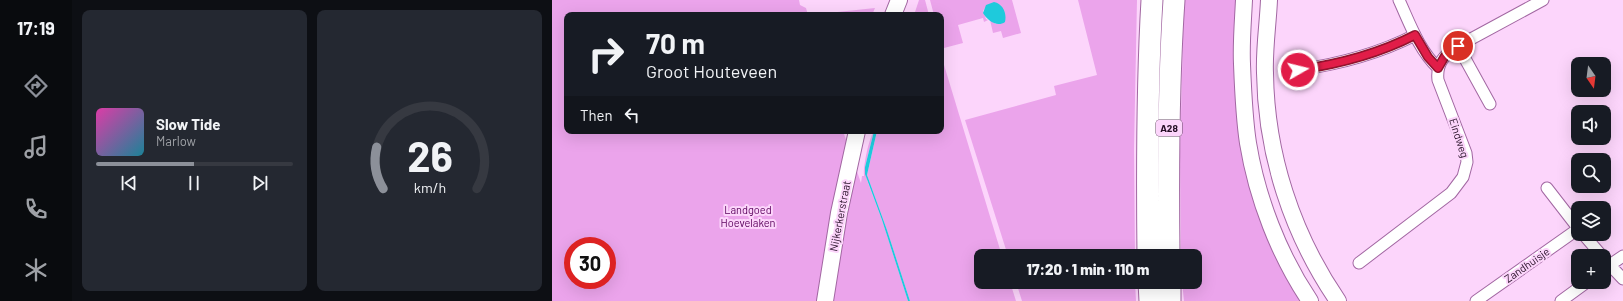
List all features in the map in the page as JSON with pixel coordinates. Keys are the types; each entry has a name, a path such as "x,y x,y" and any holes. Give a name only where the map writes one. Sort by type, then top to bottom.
{"highway":[{"name":"A28","path":"1148,249 1149,50 1152,0"},
{"name":"A28","path":"1170,249 1168,181 1170,48 1174,0"},
{"path":"1149,289 1150,301"},
{"path":"1170,289 1170,301"}],"main road":[{"path":"1244,0 1242,70 1248,144 1261,198 1275,234 1290,267 1310,301"},
{"path":"1269,0 1264,72 1271,138 1278,172 1293,218 1304,243 1313,261 1338,301"},
{"name":"Nijkerkerstraat","path":"825,301 839,212 856,134"}],"street":[{"path":"1400,0 1415,35 1428,57 1438,68 1445,56 1458,46 1544,0"},
{"path":"1298,70 1331,65 1369,55 1393,46 1415,35"},
{"path":"1458,46 1490,104"},
{"name":"Eindweg","path":"1359,263 1451,193 1463,177 1467,162 1466,153 1438,80 1438,68"},
{"path":"1547,188 1571,220"},
{"name":"Zandhuisje","path":"1476,301 1571,234"},
{"path":"1589,241 1596,249"},
{"path":"1611,262 1623,256"},
{"path":"1611,268 1623,279"},
{"path":"1561,301 1577,289"}],"green space":[{"name":"Landgoed Hoevelaken","path":"552,0 799,0 800,5 806,8 807,12 564,12 564,134 844,134 861,183 862,176 864,176 864,166 868,146 873,134 865,167 867,180 882,220 908,301 552,301"},
{"path":"919,0 925,0 928,12 915,12"},
{"path":"930,0 1012,0 1021,33 1003,38 1001,31 993,33 990,20 996,24 1005,15 998,6 988,5 983,11 986,19 988,20 984,22 983,18 958,25 963,43 944,48 944,12 933,12"},
{"path":"1078,0 1137,0 1134,149 1135,249 1006,249 965,120 1056,95 1054,86 1097,75"},
{"path":"1184,0 1241,0 1240,89 1289,277 1299,301 1184,301 1183,289 1202,289 1202,249 1181,249 1180,153"},
{"path":"875,8 873,12 837,12"},
{"path":"944,65 1000,249 974,249 974,289 1012,289 1016,301 910,301 867,175 876,134 944,134"},
{"path":"1018,289 1135,289 1136,301 1022,301"}],"water":[{"path":"994,2 1004,9 1005,22 1002,24 992,22 983,13 986,5"},
{"path":"873,134 876,134 867,175 910,301 908,301 882,220 865,174 865,167"}],"route":[{"path":"1298,70 1331,65 1369,55 1393,46 1415,35 1428,57 1438,68 1440,62 1445,56 1458,46"}]}
